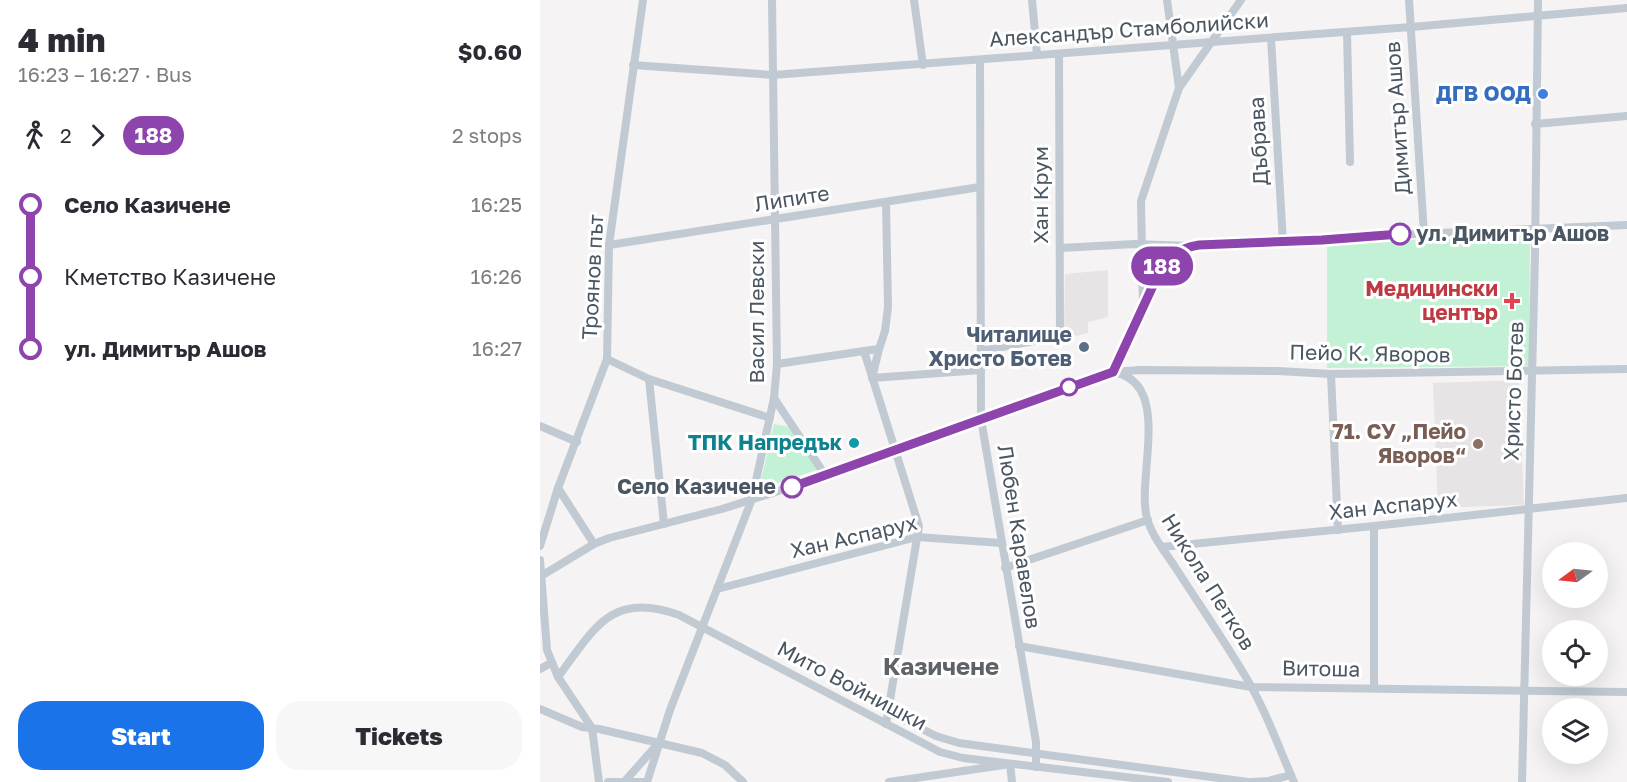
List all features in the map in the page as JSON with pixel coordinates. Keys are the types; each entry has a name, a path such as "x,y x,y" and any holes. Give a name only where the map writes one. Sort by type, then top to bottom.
{"street":[{"name":"Троянов път","path":"540,546 558,488 607,358 609,245 643,0"},
{"name":"Васил Левски","path":"645,782 752,500 774,398 777,363 772,0"},
{"path":"914,0 923,65"},
{"path":"1032,0 1037,55"},
{"path":"1167,0 1179,88"},
{"path":"1143,308 1141,201 1179,88 1241,0"},
{"name":"Димитър Ашов","path":"1409,0 1424,234"},
{"name":"Христо Ботев","path":"1522,782 1538,0"},
{"name":"Александър Стамболийски","path":"633,65 773,75 1271,38 1627,8"},
{"path":"1347,32 1350,162"},
{"name":"Дъбрава","path":"1271,38 1283,242"},
{"name":"Хан Крум","path":"981,351 1060,336 1059,54"},
{"name":"Любен Каравелов","path":"980,60 981,419 1036,752 1036,767"},
{"path":"1535,124 1627,116"},
{"name":"Липите","path":"609,245 980,187"},
{"path":"872,378 885,331 888,307 886,202"},
{"path":"1060,248 1191,246 1627,225"},
{"path":"1113,372 1163,264 1175,253 1191,246"},
{"path":"777,363 879,349"},
{"path":"864,351 894,450 919,520 886,724"},
{"path":"607,358 649,379 770,418"},
{"name":"Пейо К. Яворов","path":"541,576 594,544 752,500 1113,372 1255,370 1332,374 1627,369"},
{"path":"872,378 981,370"},
{"name":"Никола Петков","path":"1113,372 1133,380 1142,391 1147,406 1146,501 1148,520 1162,547 1251,687 1292,779"},
{"path":"1332,374 1338,530"},
{"path":"649,379 664,524"},
{"path":"774,398 825,475"},
{"path":"540,426 577,442"},
{"path":"558,488 594,544"},
{"name":"Хан Аспарух","path":"1162,547 1627,498"},
{"path":"1005,568 1148,520"},
{"path":"1374,526 1374,688"},
{"name":"Хан Аспарух","path":"717,589 917,537 1001,543"},
{"path":"540,560 545,638 551,663 592,728 599,782"},
{"name":"Мито Войнишки","path":"558,677 598,624 609,616 621,610 648,607 662,609 702,627 886,724 950,755 1168,782"},
{"name":"Витоша","path":"1018,646 1251,687 1627,692"},
{"path":"540,669 551,663"},
{"path":"540,709 575,725 702,753 725,765 743,782"},
{"name":"Мито Войнишки","path":"888,711 946,740 1250,782 1292,779"},
{"path":"625,781 658,743"},
{"path":"889,782 1010,764 1012,782"},
{"path":"608,782 645,782"}],"shaded area":[{"path":"1108,270 1108,317 1088,322 1088,333 1076,336 1064,331 1065,274"},
{"name":"71. СУ „Пейо Яворов“","path":"1519,380 1524,505 1438,508 1433,383"}],"green space":[{"path":"1530,235 1529,366 1327,368 1327,244"},
{"path":"774,424 789,427 817,470 759,489"}],"bus line":[{"name":"188","path":"792,487 1113,372 1163,264 1181,249 1199,245 1400,234"}],"place":[{"name":"ДГВ ООД","path":"1543,94"},
{"name":"ул. Димитър Ашов","path":"1400,234"},
{"name":"Медицински център","path":"1512,301"},
{"name":"Читалище Христо Ботев","path":"1084,347"},
{"name":"ТПК Напредък","path":"854,443"},
{"name":"71. СУ „Пейо Яворов“","path":"1478,444"},
{"name":"Село Казичене","path":"792,487"}],"district":[{"name":"Казичене","path":"941,667"}]}
